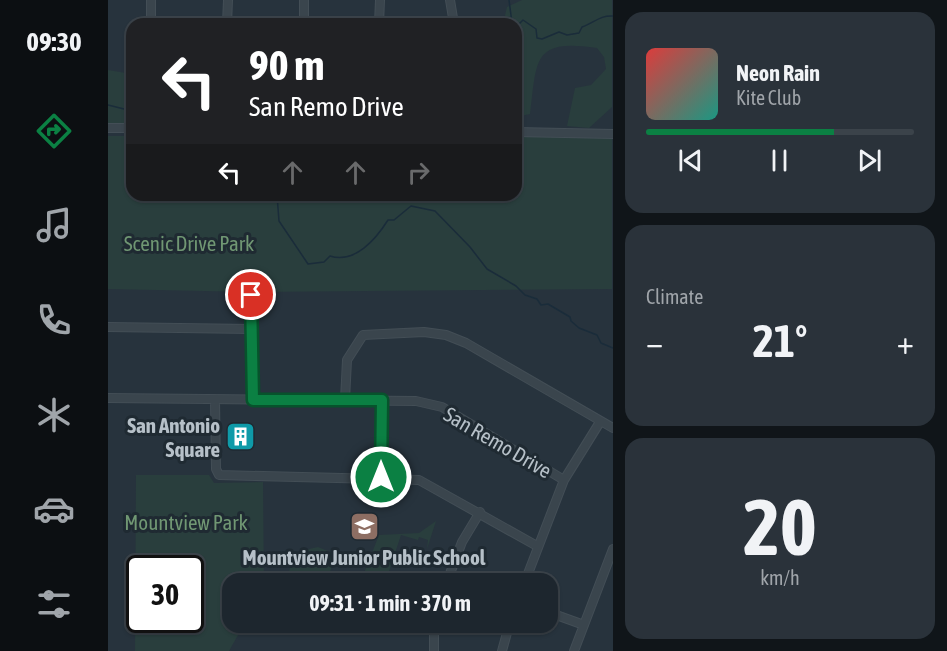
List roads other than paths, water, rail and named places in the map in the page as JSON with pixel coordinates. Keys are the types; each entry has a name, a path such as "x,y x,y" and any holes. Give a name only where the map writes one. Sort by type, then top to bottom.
{"street":[{"path":"151,0 151,18"},
{"path":"227,18 228,0"},
{"path":"304,0 304,18"},
{"path":"379,18 380,0"},
{"path":"450,0 453,18"},
{"path":"108,128 126,128"},
{"path":"522,132 612,134"},
{"path":"251,295 253,400"},
{"path":"108,327 251,329"},
{"path":"345,400 347,360 363,335 432,333 466,343 612,428"},
{"name":"San Remo Drive","path":"108,398 416,401 442,407 564,480"},
{"path":"215,400 216,469 219,475 381,477 425,482 537,546"},
{"path":"381,477 382,400"},
{"path":"528,573 564,480 600,422"},
{"path":"450,573 462,542 480,512"},
{"path":"574,651 612,549"},
{"path":"558,616 584,625"},
{"path":"434,633 434,651"},
{"path":"502,651 507,633"}],"waterway":[{"path":"509,0 511,18"},
{"path":"522,21 536,29 537,38 542,39 559,32 567,35 579,33 582,27 601,18 613,16"},
{"path":"108,105 126,110"},
{"path":"277,201 279,221 308,264 324,262 330,256 339,258 356,253 371,242 388,220 394,220 411,206 435,211 470,247 487,269 516,286 525,295 537,299 541,305 548,304 570,317 579,328 597,335 601,343 613,348"}],"place":[{"name":"San Antonio Square","path":"241,437"},
{"name":"Mountview Junior Public School","path":"364,526"}],"park label":[{"name":"Scenic Drive Park","path":"189,243"},
{"name":"Mountview Park","path":"186,522"}]}
